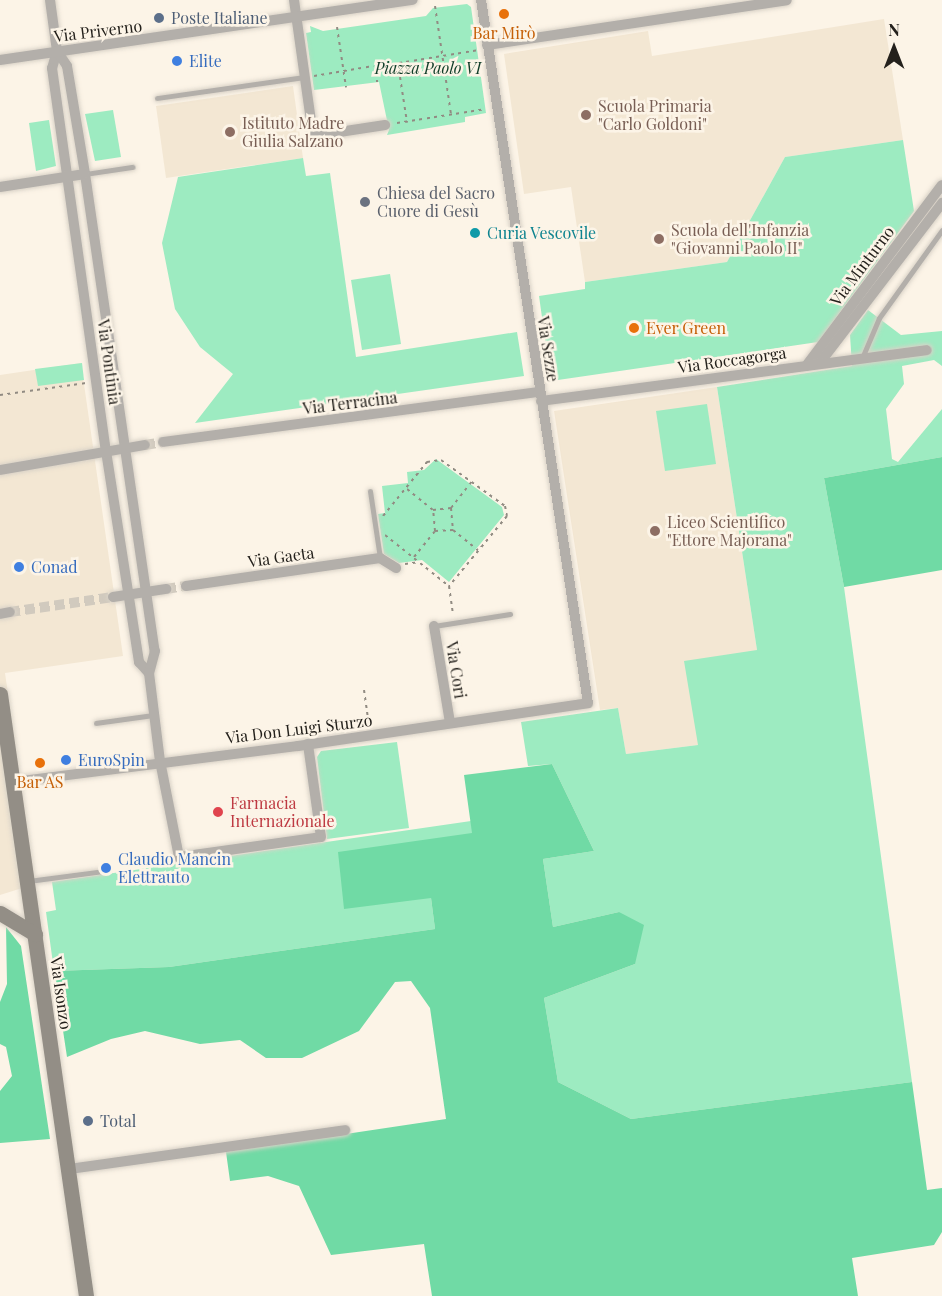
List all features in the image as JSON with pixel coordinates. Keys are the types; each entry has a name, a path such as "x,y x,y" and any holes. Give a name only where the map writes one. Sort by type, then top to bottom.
{"main road":[{"name":"Via Isonzo","path":"0,694 86,1296"},
{"path":"0,913 35,934"}],"street":[{"name":"Via Pontinia","path":"50,0 57,51 52,68 106,451 139,662 149,673"},
{"path":"294,0 314,136 385,125"},
{"name":"Via Priverno","path":"0,60 297,18 370,3 413,0"},
{"name":"Via Sezze","path":"481,0 483,48 497,108 588,703"},
{"path":"483,48 787,0"},
{"name":"Via Pontinia","path":"57,51 67,66 85,174 155,651 149,673 159,761 179,857 321,837 308,744"},
{"path":"0,187 85,174"},
{"name":"Via Minturno","path":"806,366 942,185"},
{"name":"Via Minturno","path":"819,364 942,203"},
{"name":"Via Roccagorga","path":"540,397 927,350"},
{"name":"Via Terracina","path":"163,442 540,397"},
{"path":"0,470 145,445"},
{"path":"380,558 396,568"},
{"name":"Via Gaeta","path":"186,586 380,558"},
{"path":"113,597 166,589"},
{"name":"Via Cori","path":"434,626 450,723"},
{"name":"Via Don Luigi Sturzo","path":"13,782 159,761 308,744 588,703"},
{"path":"69,1169 345,1130"}],"lane":[{"path":"158,98 306,77"},
{"path":"85,174 132,167"},
{"path":"862,358 879,318 942,230"},
{"path":"370,491 380,558"},
{"name":"Via Cori","path":"434,626 510,614"},
{"path":"96,723 154,715"},
{"path":"27,881 104,872"}],"path":[{"path":"435,6 451,115"},
{"path":"337,27 346,87"},
{"path":"399,63 483,48"},
{"path":"306,77 373,66"},
{"path":"400,77 407,122"},
{"path":"385,125 497,108"},
{"path":"0,395 96,381"},
{"path":"448,586 507,516 505,506 457,469 441,460 427,462 375,526 448,586 454,622"},
{"path":"453,530 451,508 471,482"},
{"path":"406,488 433,510 435,531 414,557"},
{"path":"433,510 451,508"},
{"path":"435,531 453,530 478,550"},
{"path":"364,690 368,717"}],"shaded area":[{"path":"884,19 903,140 785,157 727,262 585,282 571,187 524,194 504,54 648,31 652,56"},
{"name":"Istituto Madre Giulia Salzano","path":"293,86 303,158 166,178 156,106"},
{"path":"81,363 123,656 5,673 35,884 0,895 0,375"},
{"name":"Liceo Scientifico \"Ettore Majorana\"","path":"717,387 757,650 698,745 626,754 618,708 600,710 554,411"}],"green space":[{"name":"Piazza Paolo VI","path":"467,4 471,7 486,113 465,117 465,122 387,135 389,130 379,82 314,90 306,33 311,32 310,26 323,31 426,16 433,8"},
{"path":"113,110 121,157 95,161 85,114"},
{"path":"49,120 56,166 36,171 29,123"},
{"path":"903,140 914,211 818,342 551,381 539,296 585,289 585,282 727,262 785,157"},
{"path":"303,158 306,176 330,173 356,357 517,332 524,376 195,423 233,374 200,347 175,309 162,243 178,177"},
{"path":"390,274 401,344 362,350 351,280"},
{"path":"868,310 901,335 942,331 942,366 934,360 902,366 904,384 886,409 892,459 898,462 942,409 942,457 824,478 844,587 912,1082 631,1119 558,1082 544,998 635,964 619,912 553,927 543,859 594,851 552,764 528,766 521,722 618,708 626,754 698,745 684,661 757,650 717,387 852,366 850,335"},
{"path":"82,363 84,380 38,386 35,369"},
{"path":"707,404 716,464 665,471 656,411"},
{"path":"942,457 942,570 844,587 824,478"},
{"path":"436,459 502,507 504,515 449,582 422,560 399,563 384,554 378,514 385,513 382,486 408,483 407,472 424,470"},
{"path":"397,742 409,828 327,839 317,757 321,751"},
{"path":"552,764 594,851 543,859 553,927 619,912 644,925 635,964 544,998 558,1082 631,1119 912,1082 927,1190 942,1188 942,1232 934,1245 852,1258 858,1296 432,1296 424,1244 331,1255 299,1186 268,1176 230,1181 226,1152 446,1119 430,1008 411,981 395,982 359,1031 302,1058 266,1058 240,1040 200,1044 145,1031 111,1039 67,1057 54,971 169,967 435,929 431,898 344,909 338,852 472,833 464,775"},
{"path":"471,821 473,833 431,898 435,929 169,967 54,971 46,912 56,910 52,882"},
{"path":"6,927 21,946 50,1139 0,1143 0,1091 12,1076 6,1047 0,1044 0,1002 7,984"}],"tunnel":[{"path":"145,445 163,442"},
{"path":"166,589 186,586"},
{"path":"10,612 113,597"}],"place":[{"name":"Bar Mirò","path":"504,14"},
{"name":"Poste Italiane","path":"159,18"},
{"name":"Elite","path":"177,61"},
{"name":"Scuola Primaria \"Carlo Goldoni\"","path":"586,115"},
{"name":"Istituto Madre Giulia Salzano","path":"230,132"},
{"name":"Chiesa del Sacro Cuore di Gesù","path":"365,202"},
{"name":"Curia Vescovile","path":"475,233"},
{"name":"Scuola dell'Infanzia \"Giovanni Paolo II\"","path":"659,239"},
{"name":"Ever Green","path":"634,328"},
{"name":"Liceo Scientifico \"Ettore Majorana\"","path":"655,531"},
{"name":"Conad","path":"19,567"},
{"name":"EuroSpin","path":"66,760"},
{"name":"Bar AS","path":"40,763"},
{"name":"Farmacia Internazionale","path":"218,812"},
{"name":"Claudio Mancin Elettrauto","path":"106,868"},
{"name":"Total","path":"88,1121"}]}
